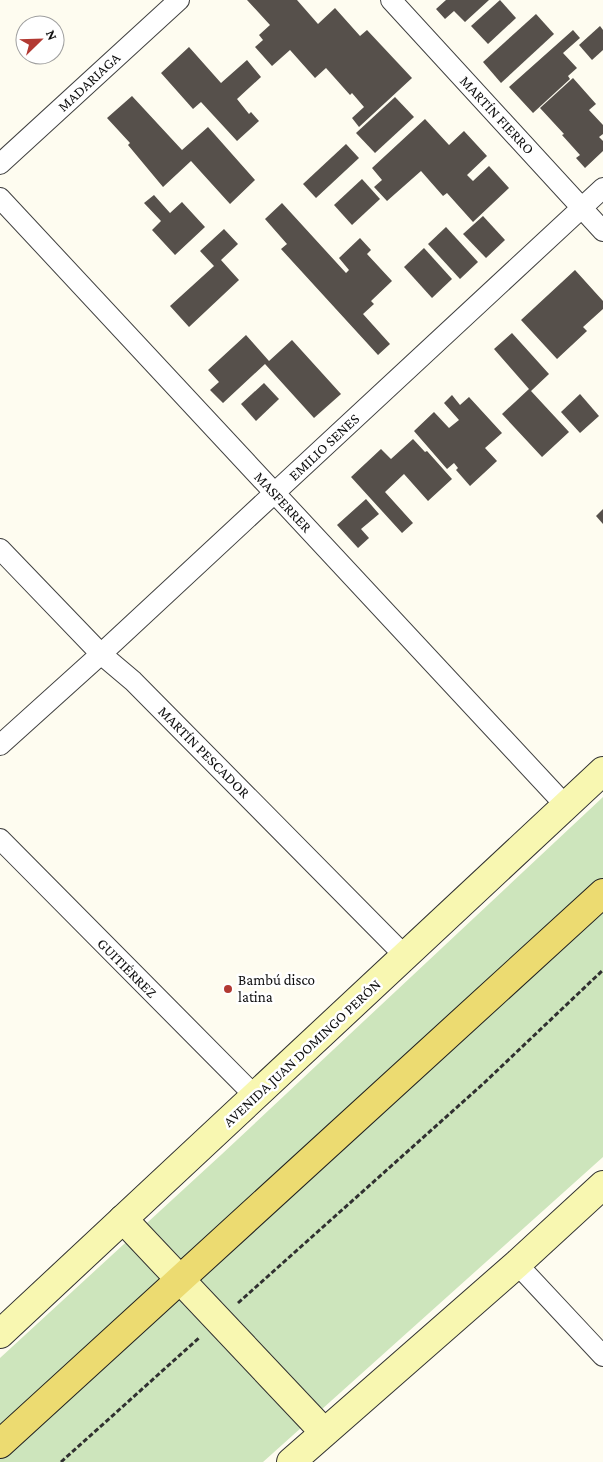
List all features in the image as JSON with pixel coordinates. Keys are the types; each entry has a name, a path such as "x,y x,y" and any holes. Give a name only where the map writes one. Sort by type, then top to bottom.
{"main road":[{"name":"AVENIDA JUAN DOMINGO PERÓN","path":"0,1334 603,771"},
{"path":"0,1444 603,893"},
{"path":"291,1462 517,1264 603,1185"},
{"path":"124,1219 324,1432"}],"street":[{"name":"MADARIAGA","path":"0,164 179,0"},
{"name":"MARTÍN FIERRO","path":"391,0 603,231"},
{"name":"EMILIO SENES","path":"0,745 101,654 603,188"},
{"name":"MASFERRER","path":"0,198 566,806"},
{"name":"MARTÍN PESCADOR","path":"0,549 101,654 134,681 405,956"},
{"name":"GUITIÉRREZ","path":"0,839 255,1096"},
{"path":"517,1264 603,1356"}],"path":[{"path":"61,1462 484,1083 603,970"}],"green space":[{"path":"603,797 603,1157 263,1462 0,1462 0,1358 222,1154"}],"building":[{"path":"247,0 297,0 318,24 335,8 360,36 367,30 412,78 359,127 352,118 364,107 352,93 350,95 326,68 315,78 290,50 272,66 255,47 263,40 259,35 270,25"},
{"path":"446,0 489,0 465,22 454,11 445,19 436,9"},
{"path":"500,0 516,18 488,44 471,26"},
{"path":"536,14 554,34 501,83 483,62"},
{"path":"600,26 603,30 603,50 592,60 579,45"},
{"path":"573,30 580,38 563,53 577,68 568,76 570,79 533,113 509,87"},
{"path":"189,47 221,83 247,60 261,77 237,99 249,114 251,112 259,121 237,141 201,102 193,109 161,73"},
{"path":"573,78 596,104 589,110 603,125 603,134 599,137 603,141 603,151 585,168 576,158 580,155 540,108"},
{"path":"132,96 182,150 208,127 255,180 230,204 191,161 163,187 128,145 130,143 107,118"},
{"path":"395,97 414,117 375,153 356,133"},
{"path":"425,119 449,145 464,131 487,156 467,175 473,181 489,166 509,188 473,222 447,193 443,196 421,171 387,201 374,187 382,180 372,168"},
{"path":"346,144 359,158 316,198 303,184"},
{"path":"362,179 380,199 352,225 334,205"},
{"path":"154,195 170,213 182,202 205,227 175,255 152,230 161,221 144,203"},
{"path":"282,203 346,273 349,270 339,258 360,238 371,250 367,254 392,281 371,301 374,304 363,314 390,344 378,355 281,249 287,244 265,219"},
{"path":"483,216 505,240 486,258 463,234"},
{"path":"446,227 478,262 460,279 428,244"},
{"path":"224,229 238,244 221,260 239,280 189,327 170,306 214,266 200,251"},
{"path":"424,248 452,279 432,298 404,267"},
{"path":"575,270 603,301 603,309 583,327 587,331 557,359 521,320"},
{"path":"512,333 549,374 531,391 569,432 542,457 502,414 529,389 494,349"},
{"path":"246,335 269,361 292,340 341,394 314,418 265,364 223,403 210,390 219,382 208,370"},
{"path":"264,383 279,399 256,421 241,404"},
{"path":"580,394 599,416 580,433 561,412"},
{"path":"452,395 460,405 469,397 502,433 485,448 497,461 470,486 456,470 458,468 454,463 447,469 414,431 434,412 449,428 459,420 444,403"},
{"path":"413,439 425,452 427,451 452,479 428,501 404,474 385,492 413,523 402,533 351,477 381,449 391,459"},
{"path":"366,499 379,514 361,529 369,538 358,548 337,525"},
{"path":"603,509 603,524 596,516"}],"place":[{"name":"Bambú disco latina","path":"228,989"}]}
